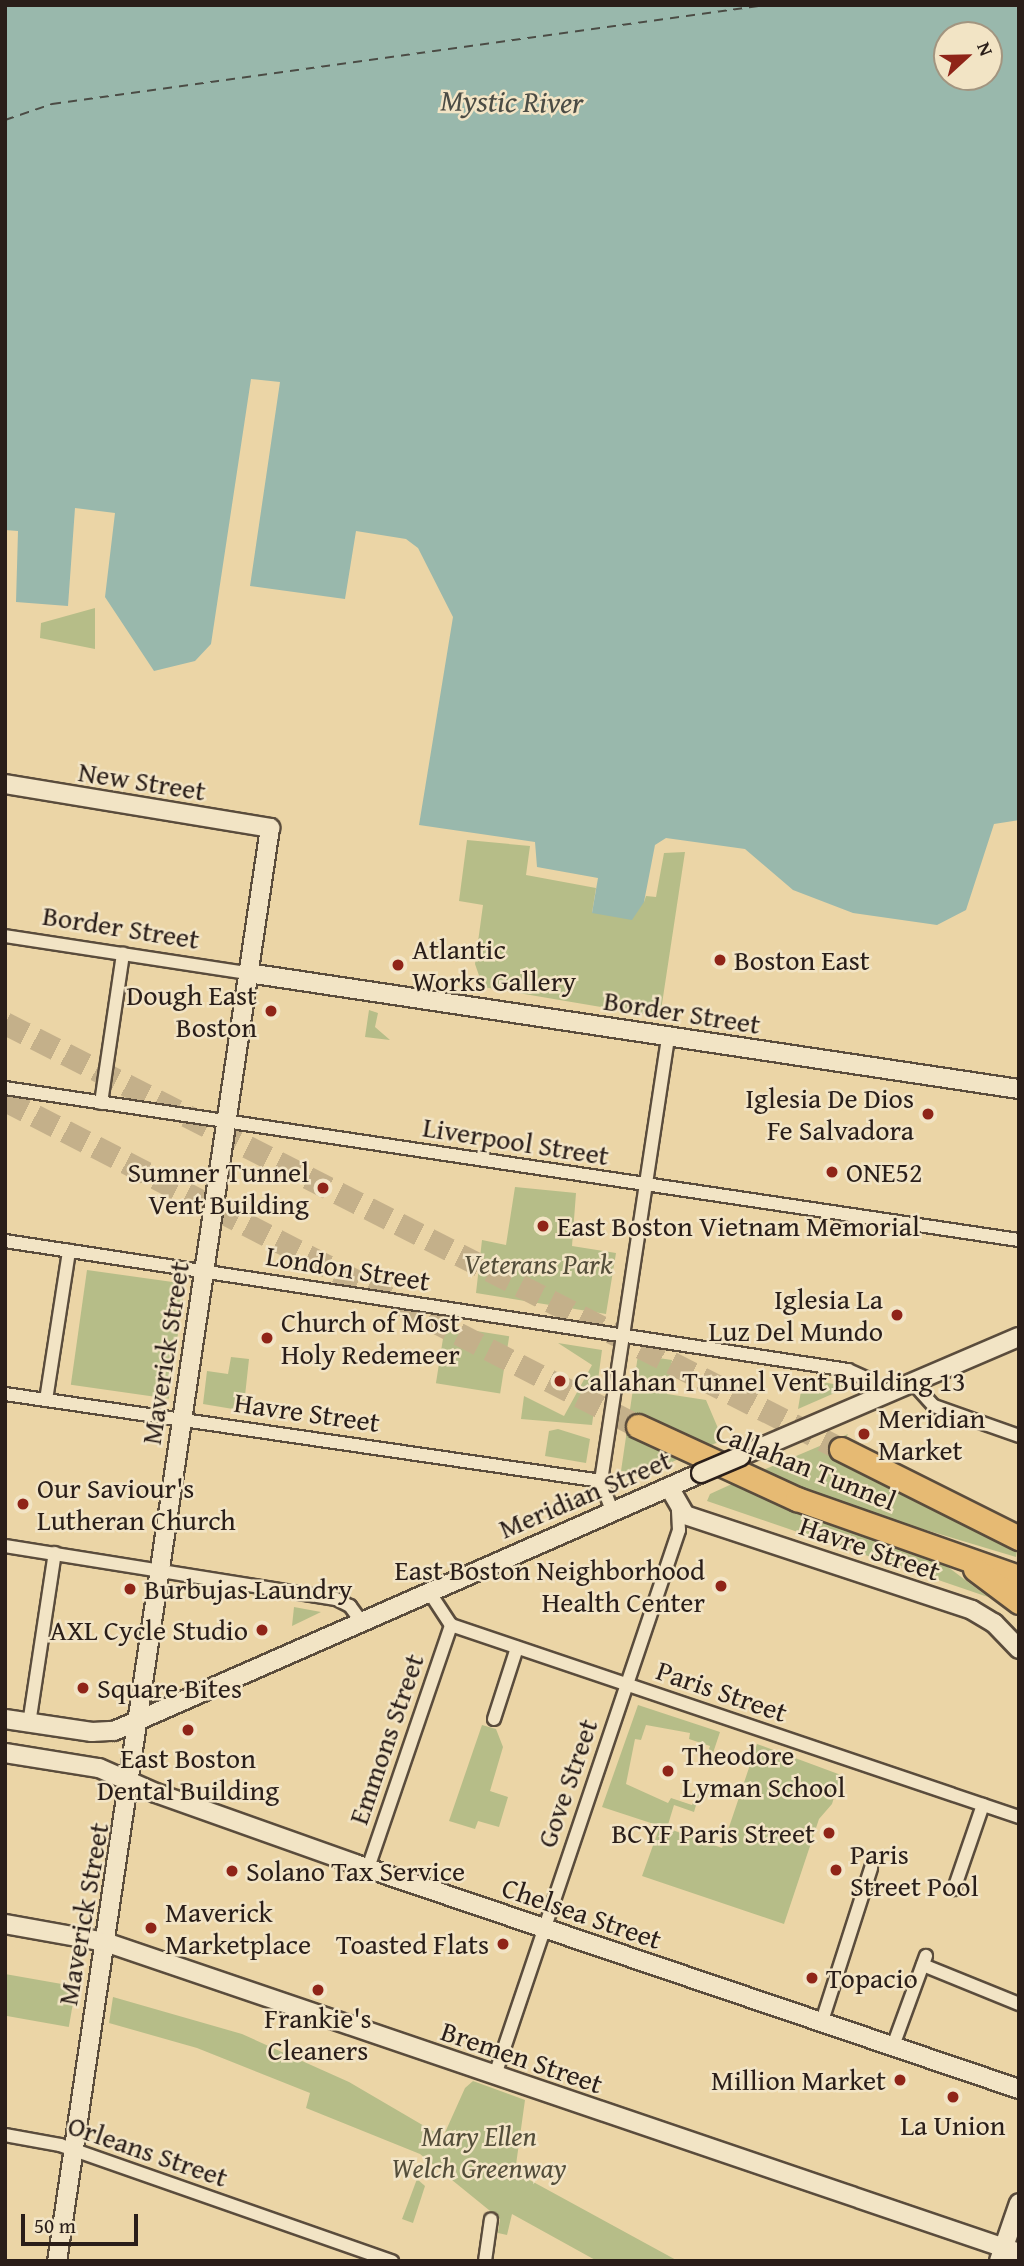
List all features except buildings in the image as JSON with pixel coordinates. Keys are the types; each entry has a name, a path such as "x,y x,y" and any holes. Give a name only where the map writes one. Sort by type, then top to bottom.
{"highway":[{"name":"Callahan Tunnel","path":"638,1426 797,1499 1019,1577"},
{"path":"841,1449 1012,1533"},
{"path":"956,1555 1019,1602"}],"main road":[{"name":"New Street","path":"5,784 270,828"},
{"name":"Maverick Street","path":"57,2261 90,2030 130,1782 135,1721 270,828"},
{"name":"Border Street","path":"248,973 1019,1089"},
{"name":"Meridian Street","path":"5,1719 105,1732 135,1721 428,1590 1019,1337"},
{"path":"669,1487 678,1507"},
{"name":"Havre Street","path":"678,1507 688,1516 972,1610 994,1623 1019,1649"},
{"name":"Chelsea Street","path":"5,1753 99,1768 130,1782 368,1868 1019,2089"},
{"name":"Bremen Street","path":"5,1924 105,1942 1007,2254"},
{"path":"1007,2254 1019,2203"}],"street":[{"name":"Border Street","path":"5,936 248,973"},
{"path":"101,1103 123,954"},
{"path":"612,1511 601,1481 668,1037"},
{"name":"Liverpool Street","path":"5,1088 1019,1240"},
{"name":"London Street","path":"5,1241 853,1371 868,1380 878,1397"},
{"path":"47,1400 69,1251"},
{"path":"913,1382 934,1406 1019,1436"},
{"name":"Havre Street","path":"5,1394 601,1481"},
{"name":"Gove Street","path":"495,2075 679,1530 678,1507"},
{"path":"5,1546 158,1568 337,1599 350,1606 360,1620"},
{"path":"29,1724 55,1553"},
{"path":"428,1590 451,1625"},
{"name":"Paris Street","path":"451,1625 1019,1817"},
{"name":"Emmons Street","path":"368,1868 451,1625"},
{"path":"494,1719 517,1648"},
{"path":"954,1889 983,1805"},
{"path":"821,2021 872,1868"},
{"path":"893,2046 924,1961 1019,2004"},
{"name":"Orleans Street","path":"5,2135 73,2149 391,2261"},
{"path":"485,2261 491,2219"}],"green space":[{"path":"95,608 95,649 40,638 41,623"},
{"path":"467,840 530,846 526,875 596,888 592,913 644,902 646,896 656,897 664,853 685,852 660,1017 483,987 475,964 483,905 459,901"},
{"path":"369,1010 378,1013 375,1027 390,1040 365,1037"},
{"name":"Veterans Park","path":"515,1187 576,1193 572,1246 616,1253 606,1314 476,1293 482,1240 506,1245"},
{"path":"87,1270 185,1284 169,1399 71,1385"},
{"path":"445,1326 509,1336 500,1393 436,1383"},
{"path":"558,1343 602,1350 592,1425 521,1419 524,1396 564,1416 592,1365"},
{"path":"638,1355 672,1360 667,1394 706,1400 723,1440 707,1447 642,1414 632,1434 681,1458 643,1475 621,1471"},
{"path":"231,1357 249,1359 244,1405 234,1404 233,1409 203,1404 207,1371 228,1374"},
{"path":"803,1379 846,1386 846,1388 798,1409"},
{"path":"558,1429 590,1439 586,1463 545,1456 549,1431"},
{"path":"848,1434 837,1457 1017,1550 1016,1557 856,1509 761,1471"},
{"path":"734,1483 814,1517 936,1558 988,1597 707,1501 710,1494"},
{"path":"294,1607 321,1612 292,1626"},
{"path":"638,1705 720,1732 711,1759 706,1758 710,1746 689,1739 690,1733 646,1725 641,1740 635,1739 626,1784 668,1803 671,1798 692,1805 703,1782 694,1812 674,1805 667,1828 722,1848 757,1744 841,1775 832,1804 819,1819 784,1924 642,1876 660,1826 602,1807"},
{"path":"482,1725 496,1729 503,1747 490,1791 508,1797 499,1827 478,1821 475,1829 449,1821"},
{"path":"5,1974 76,1987 69,2027 5,2016"},
{"name":"Mary Ellen Welch Greenway","path":"113,1997 242,2034 349,2082 443,2137 465,2088 473,2081 525,2100 515,2172 678,2261 597,2261 512,2214 507,2235 498,2233 500,2219 420,2154 306,2108 310,2093 197,2048 109,2023"},
{"path":"417,2179 425,2186 413,2223 402,2219"}],"water":[{"name":"Mystic River","path":"5,5 1019,5 1019,820 994,824 966,910 937,925 853,913 793,890 745,849 666,838 655,845 644,902 632,920 592,913 598,878 537,867 535,842 419,825 453,617 418,548 406,539 356,531 345,599 250,586 280,382 251,379 211,644 195,661 154,671 105,597 115,513 75,508 68,606 16,602 18,531 5,530"}],"ferry route":[{"path":"5,120 52,104 766,5"}],"tunnel":[{"path":"5,1023 841,1449"},
{"path":"5,1100 638,1426"}],"place":[{"name":"Boston East","path":"720,960"},
{"name":"Atlantic Works Gallery","path":"398,965"},
{"name":"Dough East Boston","path":"271,1011"},
{"name":"Iglesia De Dios Fe Salvadora","path":"928,1114"},
{"name":"ONE52","path":"832,1172"},
{"name":"Sumner Tunnel Vent Building","path":"323,1188"},
{"name":"East Boston Vietnam Memorial","path":"543,1226"},
{"name":"Iglesia La Luz Del Mundo","path":"897,1315"},
{"name":"Church of Most Holy Redemeer","path":"267,1338"},
{"name":"Callahan Tunnel Vent Building 13","path":"560,1381"},
{"name":"Meridian Market","path":"864,1434"},
{"name":"Our Saviour's Lutheran Church","path":"23,1504"},
{"name":"East Boston Neighborhood Health Center","path":"721,1586"},
{"name":"Burbujas Laundry","path":"130,1589"},
{"name":"AXL Cycle Studio","path":"262,1630"},
{"name":"Square Bites","path":"83,1688"},
{"name":"East Boston Dental Building","path":"188,1730"},
{"name":"Theodore Lyman School","path":"668,1771"},
{"name":"BCYF Paris Street","path":"829,1833"},
{"name":"Paris Street Pool","path":"836,1870"},
{"name":"Solano Tax Service","path":"232,1871"},
{"name":"Maverick Marketplace","path":"151,1928"},
{"name":"Toasted Flats","path":"503,1944"},
{"name":"Topacio","path":"812,1978"},
{"name":"Frankie's Cleaners","path":"318,1990"},
{"name":"Million Market","path":"900,2080"},
{"name":"La Union","path":"953,2097"}]}
